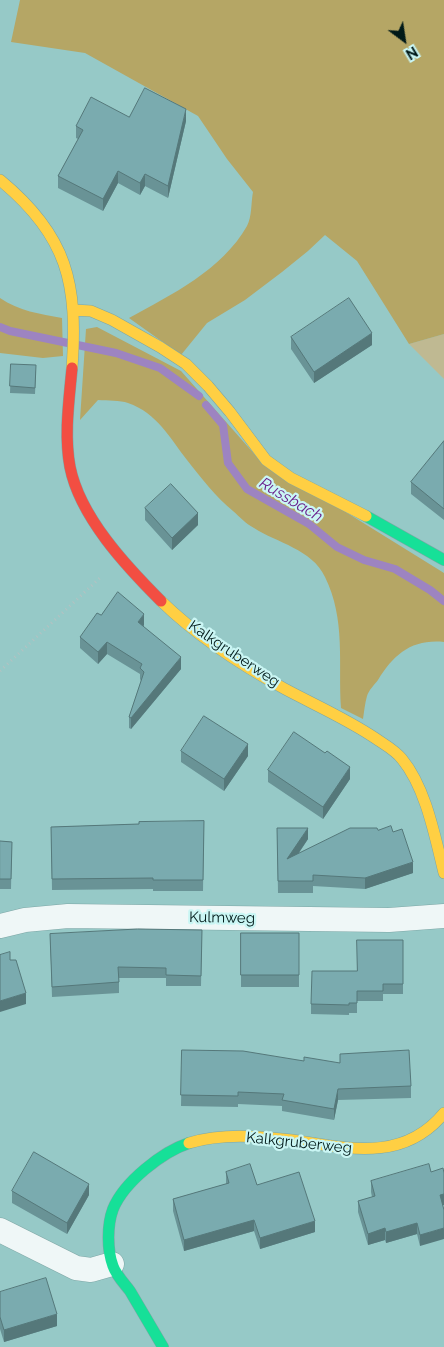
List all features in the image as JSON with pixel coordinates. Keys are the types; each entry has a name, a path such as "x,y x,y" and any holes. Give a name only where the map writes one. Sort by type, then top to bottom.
{"street":[{"name":"Kalkgruberweg","path":"0,180 27,203 45,228 60,254 70,281 74,310 67,426 69,456 76,487 92,518 140,580 187,625 228,655 273,682 352,723 385,744 403,760 414,777 438,847 444,873"},
{"path":"74,310 91,311 112,320 186,364 230,412 266,460 290,478 383,525 444,560"},
{"name":"Kulmweg","path":"0,926 25,920 68,916 389,920 444,916"},
{"name":"Kalkgruberweg","path":"163,1347 112,1264 110,1240 113,1211 124,1192 162,1156 185,1144 210,1138 242,1136 283,1139 342,1148 388,1147 409,1141 426,1132 444,1113"},
{"path":"0,1230 76,1268 91,1270 112,1264"}],"path":[{"path":"0,671 122,558"}],"shaded area":[{"path":"20,0 444,0 444,334 409,344 357,261 325,235 308,251 245,300 207,323 181,355 129,318 194,280 224,256 249,222 253,192 227,159 198,116 85,53 11,42"},
{"path":"0,298 22,309 62,318 63,356 43,358 0,353"},
{"path":"97,327 181,371 257,457 444,573 444,642 422,643 405,650 397,656 369,692 363,719 341,708 340,641 336,609 332,593 319,567 303,553 263,533 243,520 209,487 162,427 138,407 121,401 98,400 80,420 86,329"},
{"path":"444,334 444,379 409,344"}],"building":[{"path":"145,88 186,109 168,186 145,174 140,183 118,171 103,199 58,176 83,130 76,126 91,97 129,117"},
{"path":"349,298 372,333 314,372 291,337"},
{"path":"11,364 36,365 35,388 10,386"},
{"path":"444,441 444,509 411,482"},
{"path":"171,484 198,513 172,538 145,508"},
{"path":"118,592 144,614 138,622 181,657 131,718 129,717 144,672 140,668 142,664 107,642 98,652 80,637 97,613 101,615"},
{"path":"204,716 248,744 224,779 181,751"},
{"path":"294,732 350,767 323,807 268,770"},
{"path":"204,821 203,880 153,880 153,878 52,879 51,827 139,824 139,822"},
{"path":"391,826 393,832 402,829 413,862 365,878 313,875 313,881 278,881 277,828 308,828 287,859 350,828 377,828 378,830"},
{"path":"0,841 12,842 11,879 0,879"},
{"path":"138,929 202,930 201,976 166,975 166,968 118,967 119,982 52,987 50,934"},
{"path":"241,933 299,933 299,975 241,975"},
{"path":"357,940 403,940 403,984 383,984 383,991 357,991 357,1003 349,1003 349,1005 311,1004 312,971 357,971"},
{"path":"10,952 10,960 16,960 26,993 0,1001 0,955"},
{"path":"182,1050 243,1051 304,1061 304,1057 340,1063 340,1054 409,1050 411,1086 338,1089 334,1109 282,1100 284,1094 238,1092 238,1096 181,1095"},
{"path":"34,1152 89,1184 67,1223 12,1191"},
{"path":"250,1164 257,1185 299,1172 315,1221 260,1238 254,1220 184,1240 173,1199 229,1183 226,1172"},
{"path":"429,1164 431,1172 443,1168 444,1194 440,1195 444,1210 444,1228 420,1235 417,1223 386,1232 385,1228 368,1234 358,1201 375,1196 371,1181"},
{"path":"46,1278 57,1314 4,1330 0,1317 0,1292"}],"waterway":[{"name":"Russbach","path":"0,327 10,331 116,353 160,368 199,396"},
{"name":"Russbach","path":"206,405 223,425 228,463 247,489 309,524 337,547 364,560 395,569 430,590 444,601"}],"traffic: fast":[{"path":"366,516 444,560"},
{"path":"163,1347 130,1291 114,1269 109,1245 110,1222 118,1199 135,1179 167,1153 189,1143"}],"traffic: slow":[{"path":"0,180 41,221 54,242 64,264 70,286 73,311 72,368"},
{"path":"74,310 91,311 112,320 186,364 230,412 266,460 291,478 366,516"},
{"path":"161,601 204,638 236,660 285,689 331,712 396,753 410,771 423,798 429,813 444,873"},
{"path":"189,1143 214,1138 253,1137 353,1148 392,1146 411,1139 428,1129 444,1113"}],"traffic: jam":[{"path":"72,368 67,443 75,486 106,540 161,601"}]}
